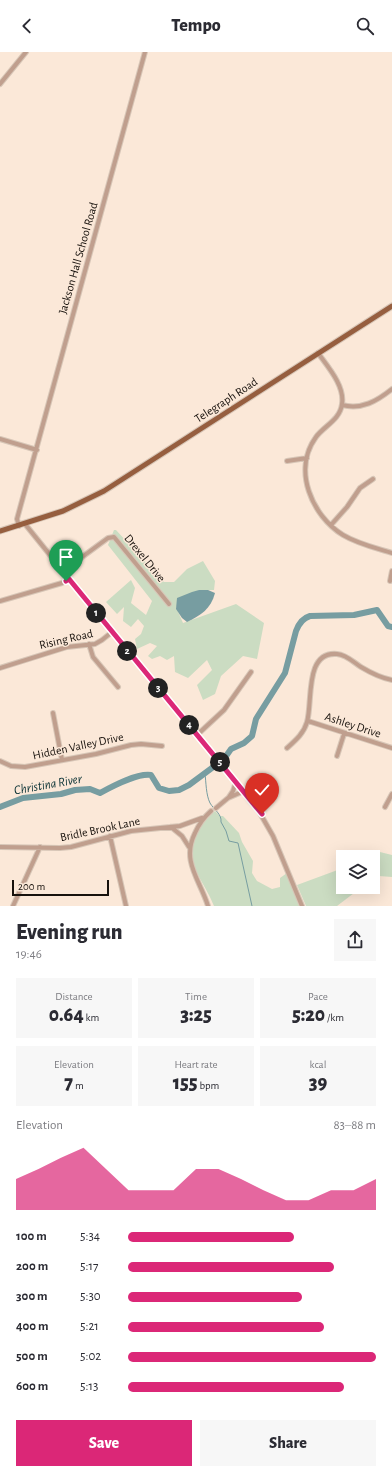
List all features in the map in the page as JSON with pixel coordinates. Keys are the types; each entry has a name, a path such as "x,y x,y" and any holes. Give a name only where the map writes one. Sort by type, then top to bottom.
{"main road":[{"name":"Telegraph Road","path":"0,531 69,509 100,493 392,306"}],"street":[{"path":"0,84 26,52"},
{"name":"Jackson Hall School Road","path":"18,526 17,519 37,450 76,298 99,222 145,52"},
{"path":"318,353 339,385 342,405 333,421 316,437 307,458 306,476 310,494 318,510 331,525 348,538 392,553"},
{"path":"342,405 357,407 368,404 379,399 392,389"},
{"path":"0,439 37,450"},
{"path":"287,461 307,458"},
{"path":"331,525 347,508 360,488 373,479"},
{"path":"25,524 112,632 258,808 286,864 302,906"},
{"name":"Drexel Drive","path":"63,571 108,538 114,537 169,604"},
{"path":"390,581 392,571"},
{"path":"0,601 62,583 69,579"},
{"name":"Rising Road","path":"0,668 67,647 99,642 112,632"},
{"path":"90,644 93,657 118,687"},
{"path":"287,748 300,736 308,721 311,683 314,667 325,657 334,654 342,655 373,674 392,680"},
{"path":"198,735 224,710 251,672"},
{"path":"53,712 62,760"},
{"name":"Ashley Drive","path":"308,721 344,734 392,748"},
{"path":"337,756 344,734"},
{"name":"Hidden Valley Drive","path":"0,761 17,767 96,754 131,745 141,744 162,746"},
{"path":"216,808 228,798 233,791 236,782"},
{"path":"228,798 244,791"},
{"path":"386,806 392,794"},
{"path":"208,906 193,872 189,856 189,847 202,818 211,811"},
{"name":"Bridle Brook Lane","path":"0,847 71,847 131,830 171,827 188,824 202,818"},
{"path":"171,827 182,836 189,847"},
{"path":"110,836 126,906"},
{"path":"13,906 40,847"}],"green space":[{"path":"114,530 116,530 164,582 174,582 187,569 203,561 215,581 214,590 199,590 176,607 183,623 236,604 264,623 257,659 243,656 221,676 215,694 203,700 197,685 212,670 207,660 188,678 175,672 174,656 167,660 160,656 152,659 148,656 157,646 150,643 137,649 135,639 141,634 144,626 138,619 131,627 123,621 124,607 117,614 106,602 131,580 135,588 131,603 146,615 152,601 108,545"},
{"path":"215,811 220,816 223,816 239,833 242,842 253,861 252,873 257,881 272,889 280,887 280,878 287,873 299,906 214,906 196,870 192,853 193,843 197,833 205,821"},
{"path":"380,852 392,855 392,877 380,876"},
{"path":"336,871 336,894 353,894 337,906 306,906 297,885"}],"water":[{"path":"199,590 208,590 215,593 211,603 205,611 187,622 182,618 176,609 177,598"}],"waterway":[{"name":"Christina River","path":"0,807 23,798 61,794 75,790 90,789 100,793 125,781 145,775 151,775 159,788 169,791 179,790 189,785 224,759 231,749 244,743 252,736 256,719 285,673 296,631 303,620 310,616 354,615 377,610 388,626 392,627"},
{"path":"205,773 210,803 220,817 229,841 238,843 252,906"}],"route":[{"path":"66,581 69,579 262,814"}]}
